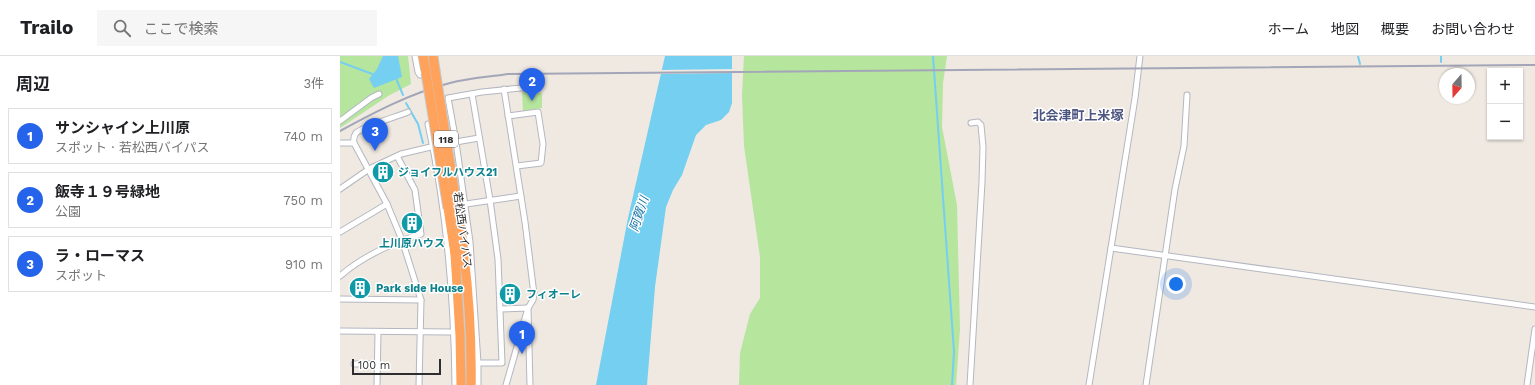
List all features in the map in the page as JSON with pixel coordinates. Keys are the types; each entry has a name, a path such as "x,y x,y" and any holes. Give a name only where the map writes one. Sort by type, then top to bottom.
{"highway":[{"name":"若松西バイパス","path":"423,56 453,208 462,237 471,349 471,385"},
{"name":"若松西バイパス","path":"433,56 453,208 460,336 461,385"}],"street":[{"path":"415,56 420,75 437,73 439,69 437,56"},
{"path":"1089,385 1135,98 1140,56"},
{"path":"478,385 478,363 470,242 465,197 448,98 504,89 531,87"},
{"path":"504,89 517,166 534,294 533,300 528,308 506,385"},
{"path":"340,121 371,98 379,94"},
{"path":"472,94 490,200 498,259 502,363"},
{"path":"1146,385 1176,181 1184,146 1187,95"},
{"path":"408,112 376,124 356,134 354,143 388,204 402,240 421,300 419,385"},
{"path":"508,116 538,112 543,144 541,162 517,166"},
{"path":"970,385 983,146 981,125 978,122 971,123"},
{"path":"428,124 447,239 453,309 455,385"},
{"path":"340,189 369,169 397,156 432,147 480,138"},
{"path":"340,142 354,143"},
{"path":"340,276 366,258 402,240 420,234 415,190 397,156"},
{"path":"466,204 521,196"},
{"path":"441,201 465,197"},
{"path":"340,232 388,204"},
{"path":"1111,248 1535,307"},
{"path":"340,299 421,300"},
{"path":"500,309 528,308"},
{"path":"528,308 530,385"},
{"path":"1527,385 1535,329"},
{"path":"340,331 420,333 451,332"},
{"path":"377,385 378,332"},
{"path":"478,363 512,364"},
{"path":"354,364 378,364"}],"green space":[{"path":"340,56 408,56 411,84 388,96 340,128"},
{"path":"744,56 947,56 943,83 942,127 957,205 960,329 956,385 739,385 740,353 750,314 760,298 760,257 744,146 742,95"},
{"path":"522,92 542,93 542,108 523,111"}],"water":[{"path":"383,56 398,56 402,77 374,88 369,79 377,69"},
{"name":"阿賀川","path":"665,56 732,56 732,103 729,112 721,120 706,125 696,135 682,175 673,190 666,207 655,287 647,385 596,385 628,218"}],"pier":[{"path":"734,69 734,73 658,74 659,70"}],"waterway":[{"path":"933,56 954,352 952,385"},
{"path":"1358,56 1360,64"},
{"path":"1441,56 1441,62"},
{"path":"340,62 375,75"},
{"path":"395,76 403,95"},
{"path":"406,103 418,124 423,143"}],"railway":[{"path":"340,131 366,117 421,92 464,80 508,74 1535,65"}],"place":[{"name":"飯寺１９号緑地","path":"532,101"},
{"name":"ラ・ローマス","path":"375,151"},
{"name":"ジョイフルハウス21","path":"383,172"},
{"name":"上川原ハウス","path":"412,223"},
{"name":"Park side House","path":"360,288"},
{"name":"フィオーレ","path":"510,294"},
{"name":"サンシャイン上川原","path":"522,354"}],"district":[{"name":"北会津町上米塚","path":"1078,115"}]}
